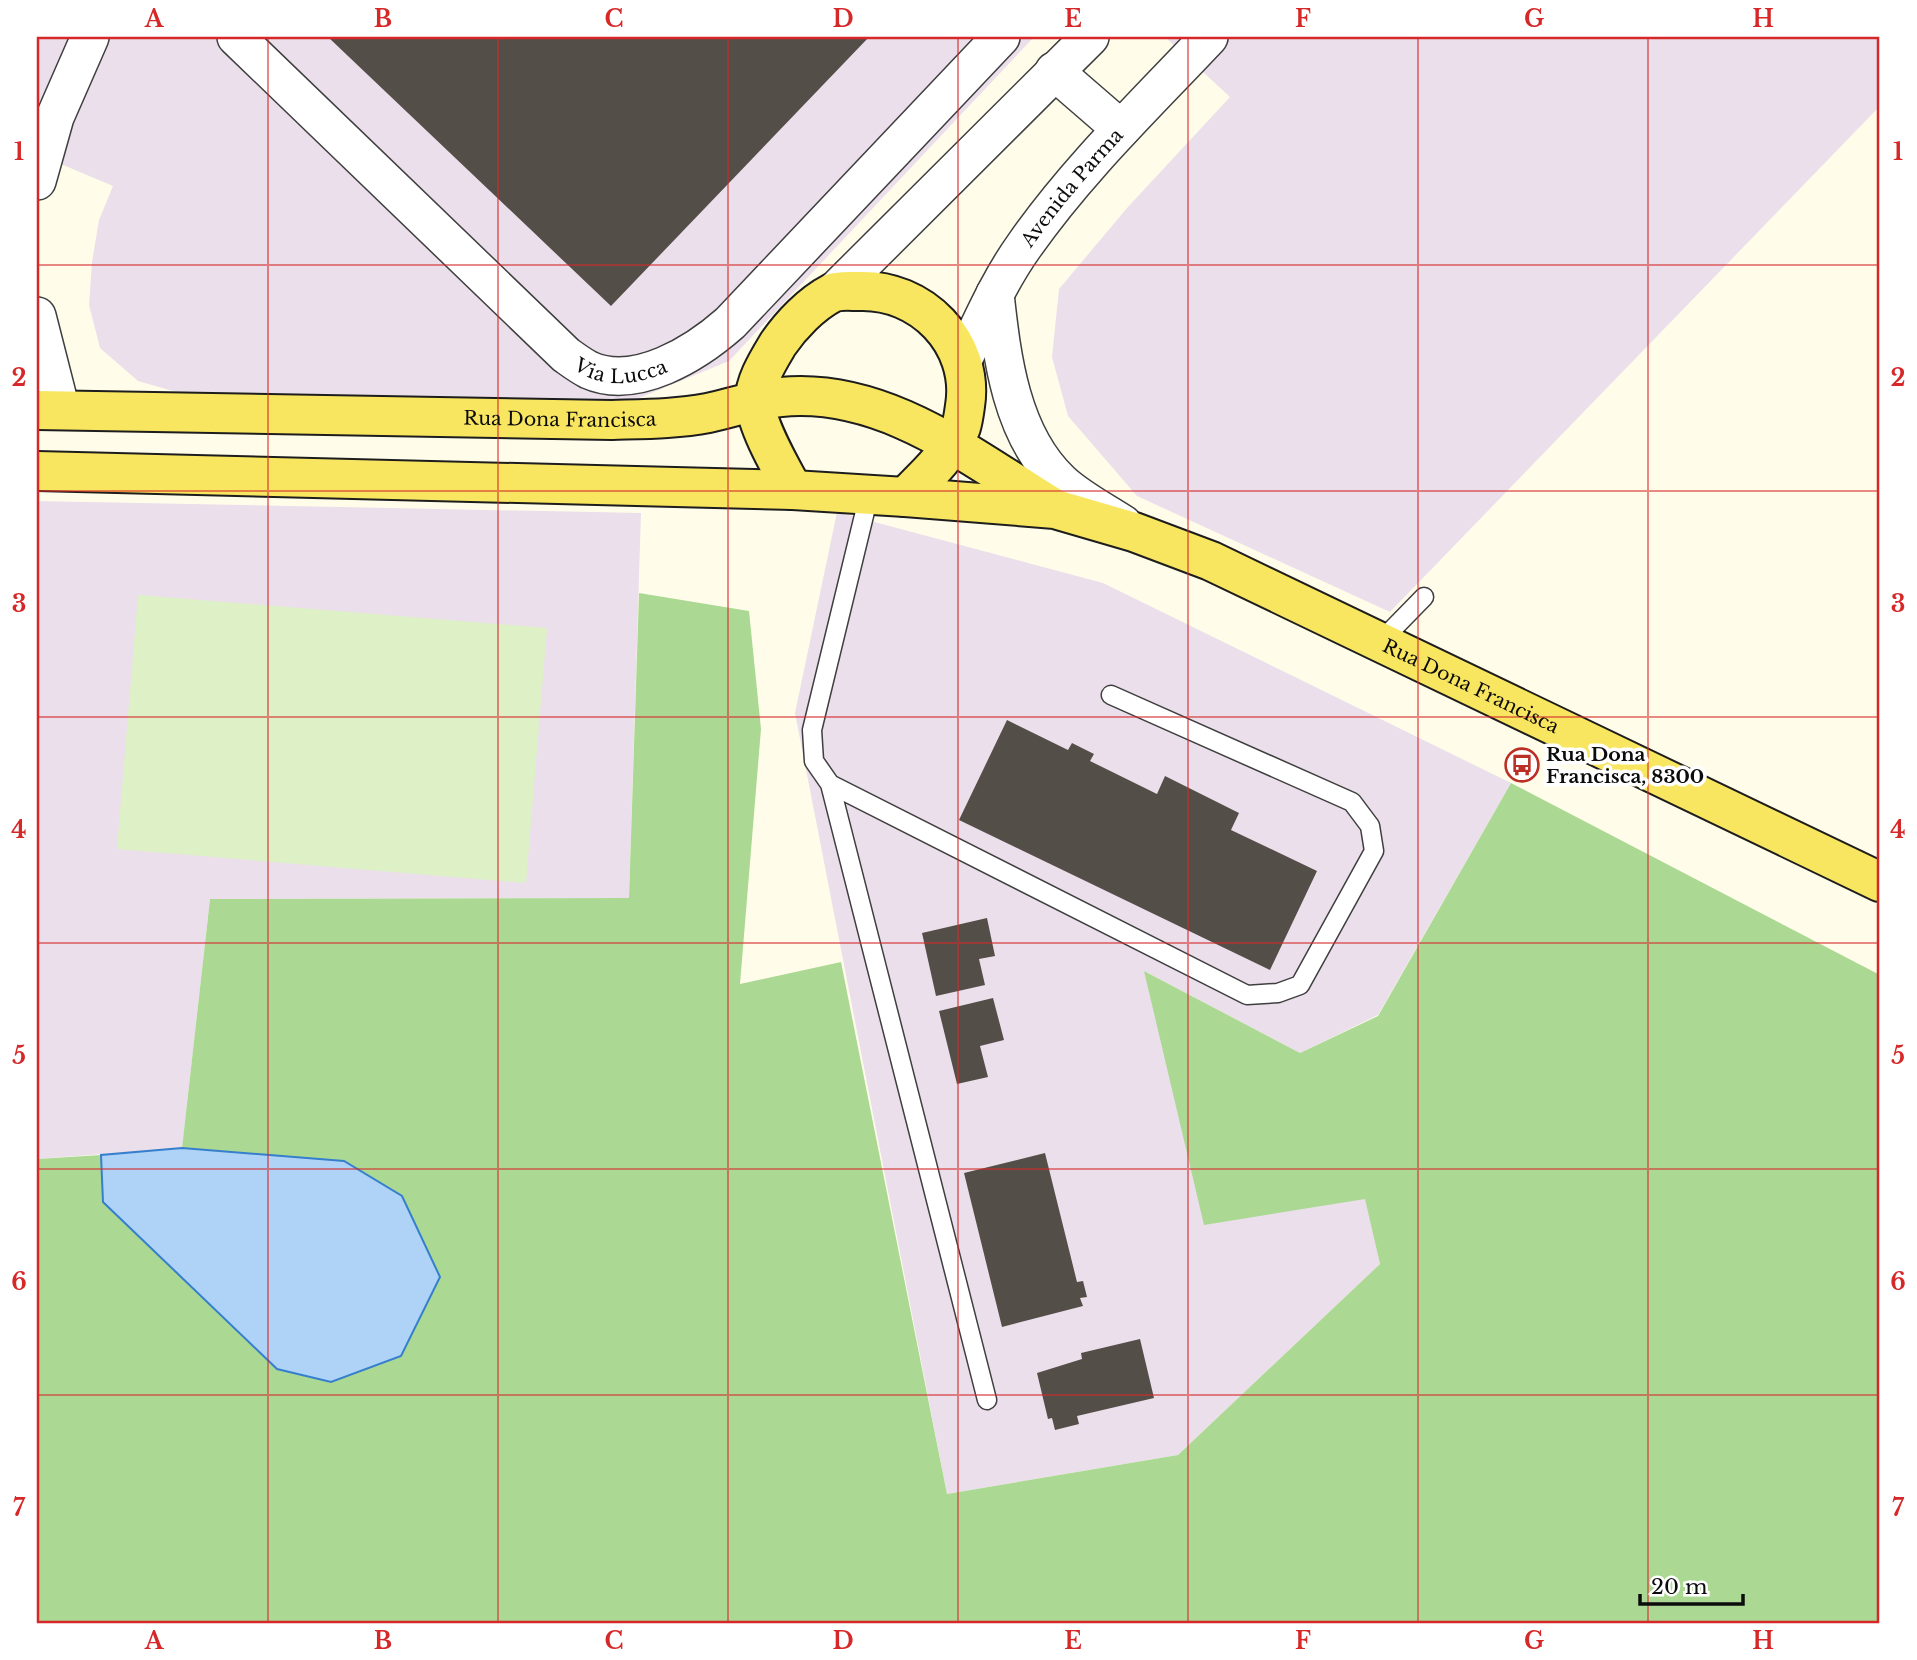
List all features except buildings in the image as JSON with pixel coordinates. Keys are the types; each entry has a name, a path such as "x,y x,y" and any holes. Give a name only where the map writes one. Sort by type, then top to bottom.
{"main road":[{"path":"793,490 768,442 755,401 764,365 785,334 809,310 834,292 873,290 908,299 940,323 963,360 967,392 962,426 933,468 887,496"},
{"name":"Rua Dona Francisca","path":"49,410 612,420 662,419 707,413 783,397 829,398 866,405 909,421 1055,509"},
{"name":"Rua Dona Francisca","path":"37,471 793,490 1055,509 1134,531 1211,561 1880,882"}],"street":[{"path":"37,181 55,117 90,37"},
{"name":"Via Lucca","path":"236,37 566,355 590,370 617,375 645,372 679,360 722,330 1001,37"},
{"path":"834,292 1090,37"},
{"name":"Avenida Parma","path":"963,360 995,293 1022,248 1054,205 1209,37"},
{"path":"1054,71 1121,130"},
{"path":"995,293 1007,376 1020,419 1036,453 1062,483 1134,531"},
{"path":"37,316 49,410"}],"lane":[{"path":"887,496 812,730 814,761 830,784 987,1400"},
{"path":"1380,642 1424,597"},
{"path":"830,784 1247,995 1278,993 1300,985 1374,851 1370,826 1352,802 1111,695"}],"shaded area":[{"path":"37,37 1034,37 729,361 627,403 180,393 138,381 100,348 89,305 99,220 113,186 37,154"},
{"path":"1165,37 1880,37 1880,106 1390,612 1137,496 1068,416 1052,357 1059,289 1127,208 1230,97"},
{"path":"37,501 641,513 629,898 210,899 182,1148 37,1159"},
{"path":"837,512 1103,583 1511,783 1378,1015 1300,1053 1144,971 1366,1199 1380,1264 1178,1455 947,1494 795,713"}],"green space":[{"path":"639,593 749,611 761,729 740,984 841,962 947,1494 1178,1455 1380,1264 1365,1199 1204,1225 1144,971 1300,1053 1378,1016 1511,783 1880,975 1880,1623 37,1623 37,1159 101,1155 103,1202 344,1161 182,1148 210,899 629,898"},
{"path":"138,595 547,628 526,883 117,849"}],"water":[{"path":"182,1148 344,1161 402,1196 440,1277 401,1356 331,1382 277,1369 103,1202 101,1155"}],"place":[{"name":"Rua Dona Francisca, 8300","path":"1522,765"}]}
